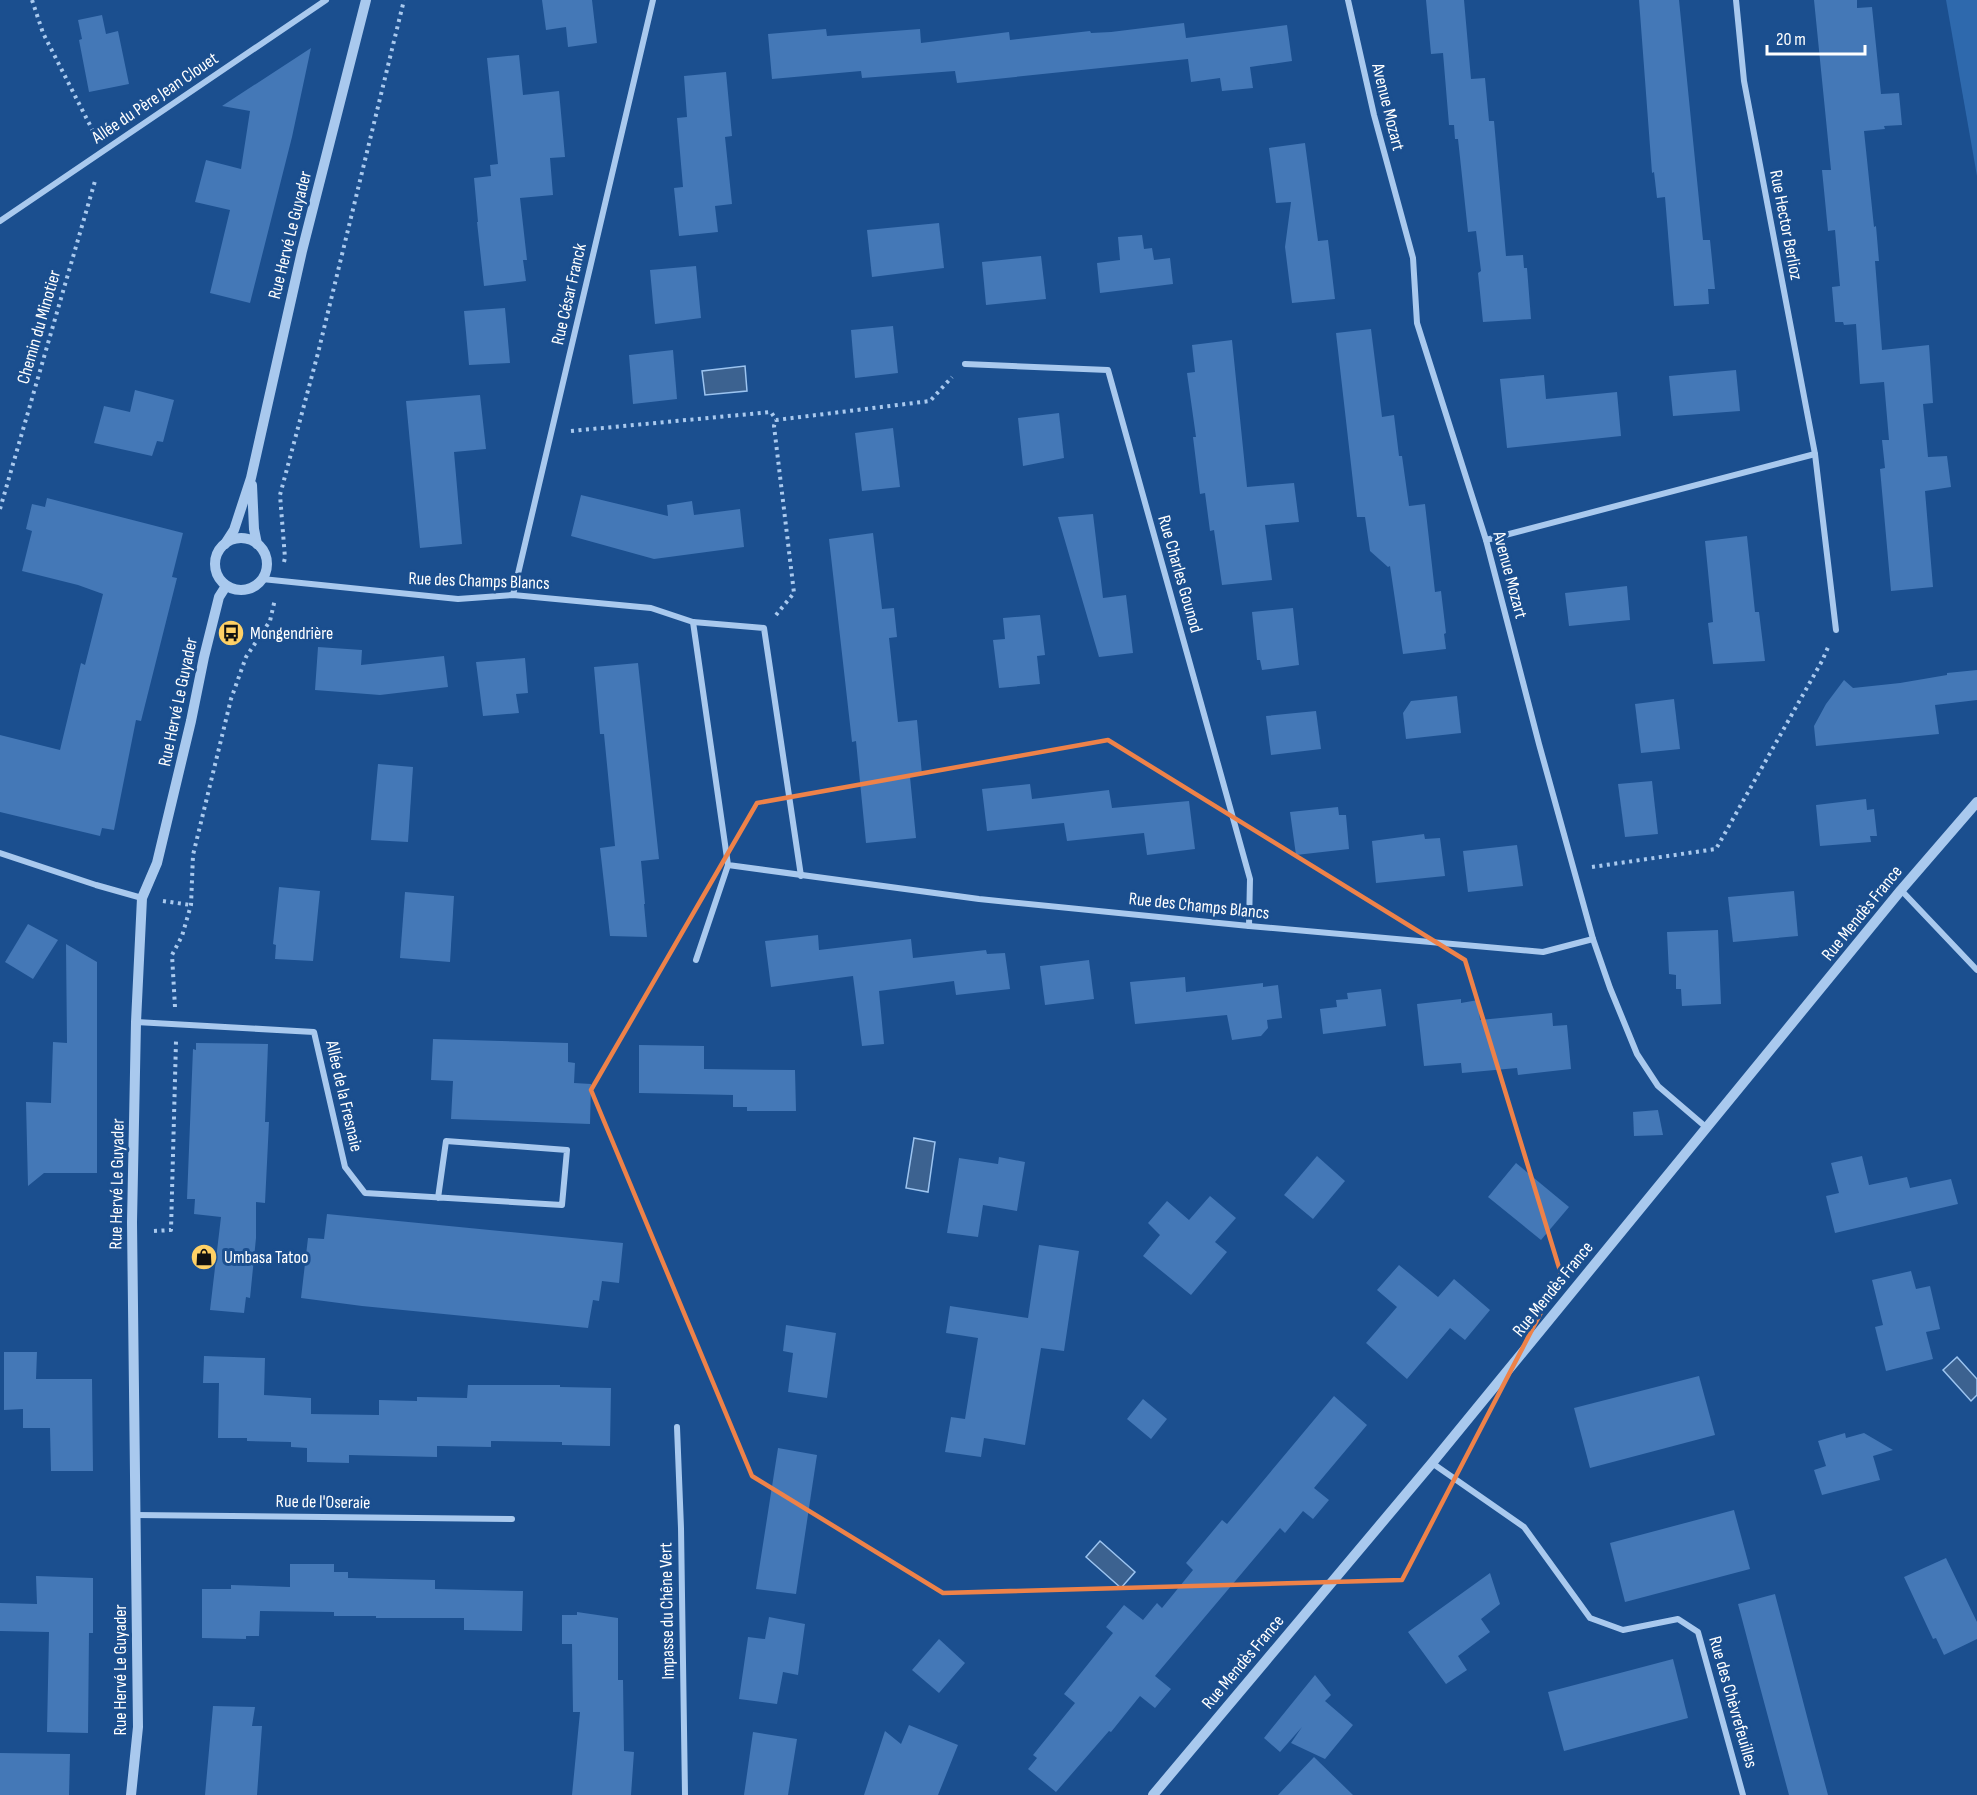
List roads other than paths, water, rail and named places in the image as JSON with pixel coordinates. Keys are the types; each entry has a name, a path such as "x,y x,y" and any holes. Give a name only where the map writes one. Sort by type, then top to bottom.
{"street":[{"name":"Allée du Père Jean Clouet","path":"0,221 326,0"},
{"name":"Rue Hervé Le Guyader","path":"225,543 234,530 251,478 302,251 366,0"},
{"name":"Rue César Franck","path":"513,595 653,0"},
{"name":"Avenue Mozart","path":"1348,0 1374,115 1413,258 1417,323 1486,540 1593,939 1637,1054 1658,1086 1707,1128"},
{"name":"Rue Hector Berlioz","path":"1736,0 1744,81 1815,454 1836,630"},
{"name":"Rue Charles Gounod","path":"964,364 1108,370 1250,879 1249,926"},
{"path":"1486,540 1815,454"},
{"name":"Rue Hervé Le Guyader","path":"251,478 257,544"},
{"path":"241,538 257,544 266,557 267,565 262,579 256,585 242,590 226,586 221,581 215,566 216,558 225,543 241,538"},
{"name":"Rue des Champs Blancs","path":"262,579 458,599 513,595 651,608 693,622 764,628 801,876"},
{"name":"Rue Hervé Le Guyader","path":"131,1795 138,1727 132,1231 136,1022 142,898 157,863 204,657 219,597 226,586"},
{"path":"693,622 728,865 696,960"},
{"name":"Rue Mendès France","path":"1153,1795 1432,1463 1901,890 1977,802"},
{"path":"0,853 142,898"},
{"name":"Rue des Champs Blancs","path":"728,865 979,899 1543,952 1593,939"},
{"path":"1901,890 1977,970"},
{"name":"Allée de la Fresnaie","path":"136,1022 314,1032 345,1167 365,1193 438,1198 562,1206 567,1150 446,1141 438,1198"},
{"name":"Impasse du Chêne Vert","path":"677,1427 681,1528 685,1795"},
{"name":"Rue des Chèvrefeuilles","path":"1432,1463 1524,1527 1590,1618 1623,1630 1678,1618 1698,1632 1743,1795"},
{"name":"Rue de l'Oseraie","path":"135,1515 512,1519"}],"place":[{"name":"Mongendrière","path":"231,633"},
{"name":"Umbasa Tatoo","path":"204,1257"}]}
